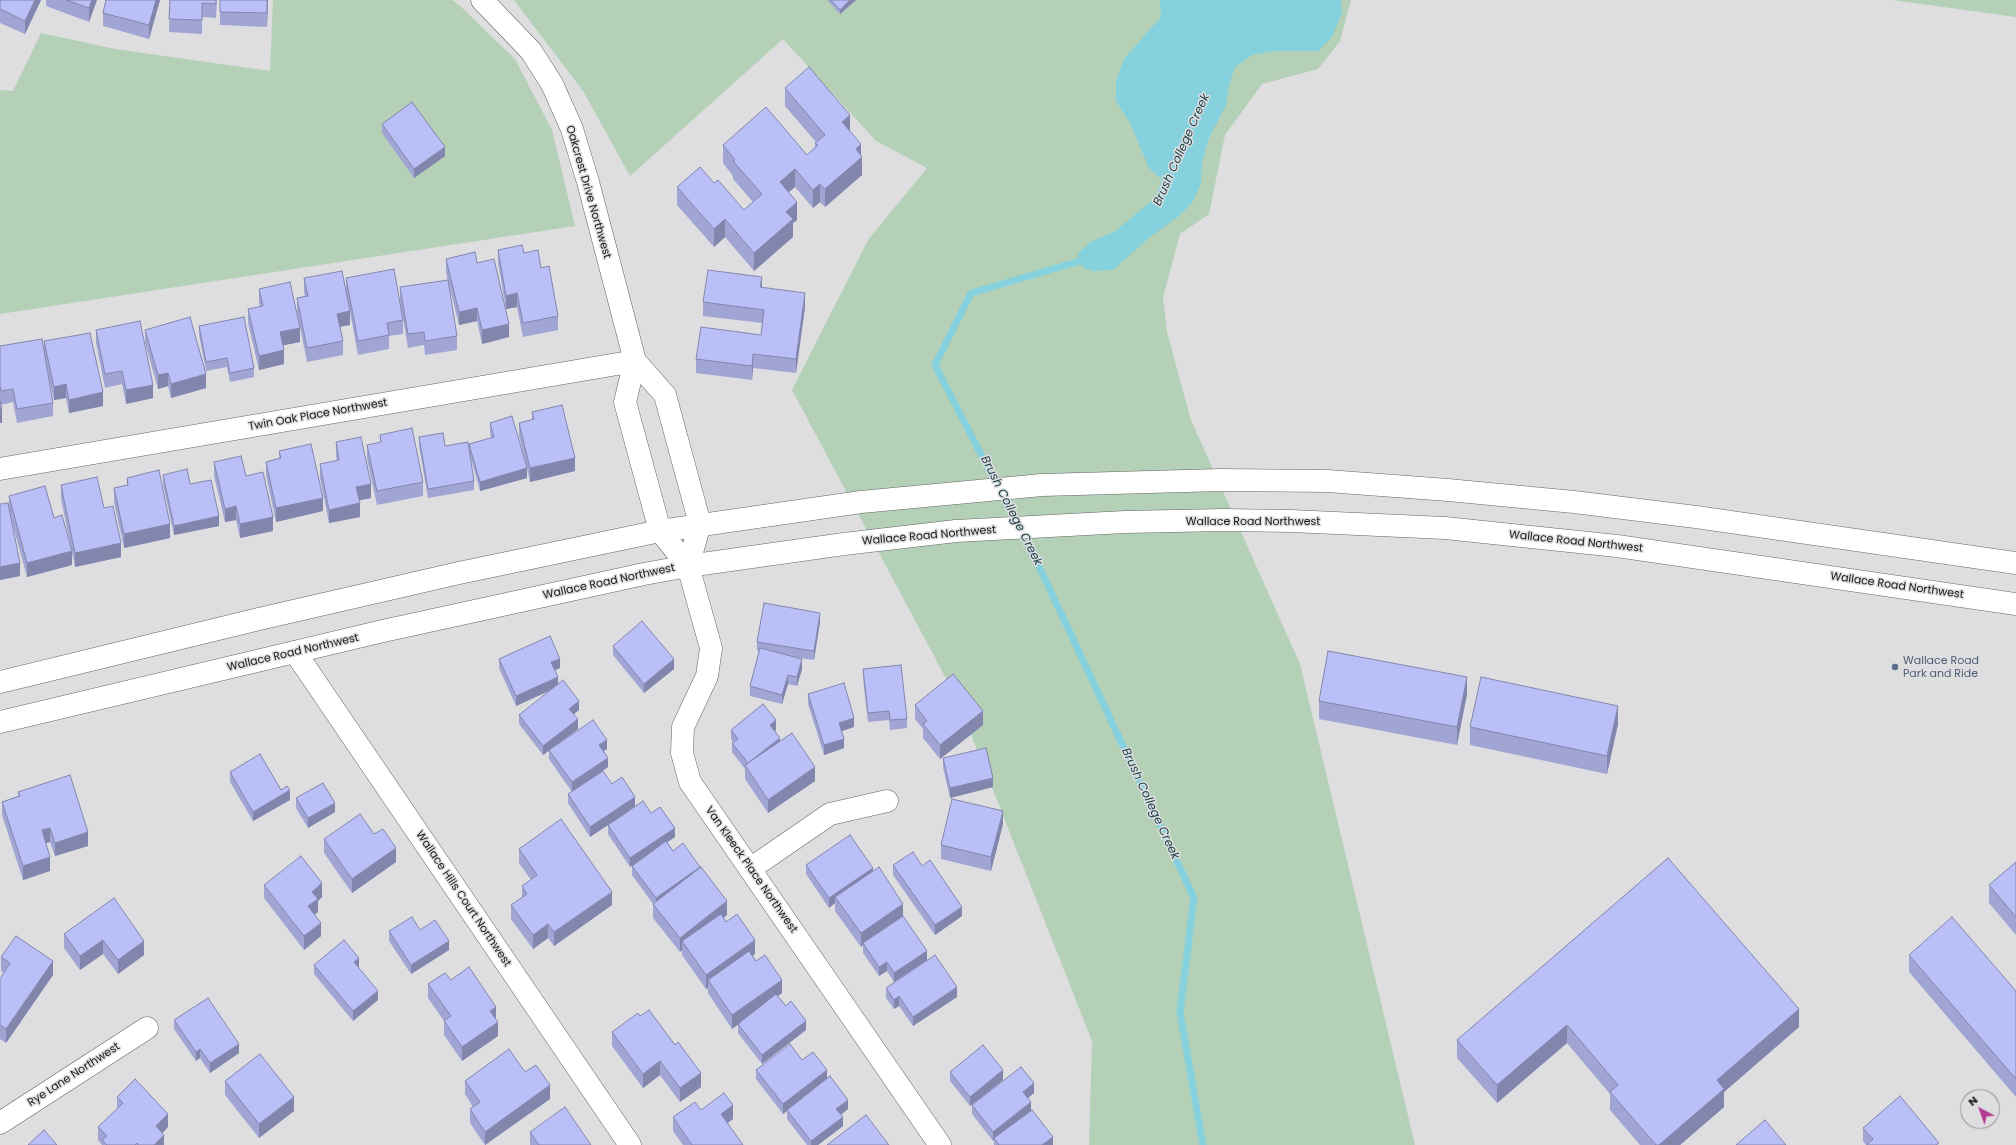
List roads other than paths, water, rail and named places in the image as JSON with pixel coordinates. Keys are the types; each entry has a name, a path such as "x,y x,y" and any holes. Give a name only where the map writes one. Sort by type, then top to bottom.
{"main road":[{"name":"Oakcrest Drive Northwest","path":"482,0 531,51 552,84 572,129 588,182 635,361 665,396 700,524"},
{"name":"Oakcrest Drive Northwest","path":"635,361 626,402 660,531 688,566"},
{"name":"Twin Oak Place Northwest","path":"0,469 635,361"},
{"path":"0,682 259,619 459,573 660,531 700,524 861,502 1042,485 1221,480 1327,481 1574,502 2016,563"},
{"name":"Wallace Road Northwest","path":"0,722 295,652 605,582 688,566 844,544 956,531 1125,522 1291,521 1445,528 1618,546 2016,604"},
{"path":"688,566 700,524"},
{"name":"Van Kleeck Place Northwest","path":"688,566 711,648 707,676 683,728 682,754 690,782 940,1145"},
{"name":"Wallace Hills Court Northwest","path":"295,652 630,1145"},
{"path":"750,869 830,814 886,801"},
{"name":"Rye Lane Northwest","path":"0,1123 147,1028"}],"water":[{"path":"1160,0 1341,0 1342,12 1332,37 1318,51 1275,51 1252,55 1235,67 1229,85 1226,105 1208,140 1202,164 1201,184 1192,203 1179,216 1150,237 1113,270 1093,271 1082,267 1077,255 1090,242 1114,232 1154,199 1162,180 1149,168 1130,123 1116,101 1116,81 1124,59 1161,17"}],"waterway":[{"name":"Brush College Creek","path":"1087,259 971,293 935,365 1045,579 1194,898 1180,1012 1203,1145"}],"place":[{"name":"Wallace Road Park and Ride","path":"1895,667"}]}
